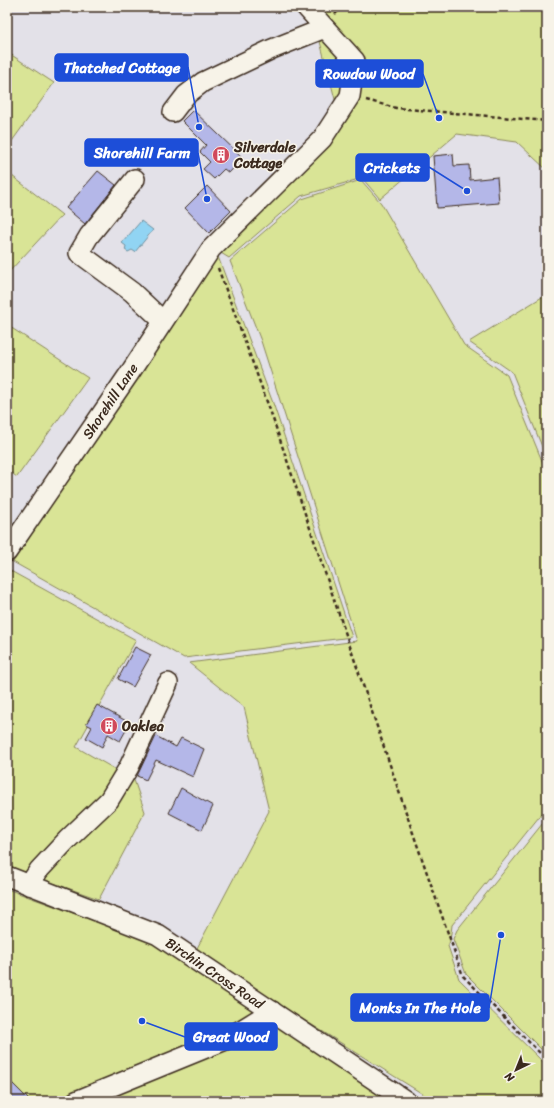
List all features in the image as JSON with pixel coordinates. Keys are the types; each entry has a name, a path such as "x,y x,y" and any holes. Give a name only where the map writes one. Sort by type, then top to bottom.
{"street":[{"path":"306,7 355,62 350,96"},
{"path":"173,112 186,95 203,82 272,49 325,28"},
{"name":"Shorehill Lane","path":"7,552 211,249 322,139 350,96"},
{"path":"135,179 89,236 79,253 132,292 163,321"},
{"path":"29,885 39,870 67,840 109,800 129,767 168,683"},
{"name":"Birchin Cross Road","path":"7,876 158,935 406,1101"},
{"path":"76,1101 223,1041 272,1011"}],"path":[{"path":"350,96 396,108 547,121"},
{"path":"211,249 270,410 462,976 547,1060"}],"green space":[{"path":"311,7 329,7 333,12 338,7 547,7 547,170 517,142 457,134 380,199 362,178 301,196 229,258 216,250 278,195 336,103"},
{"path":"7,52 54,83 7,148"},
{"path":"7,172 62,215 7,274"},
{"path":"361,180 381,203 464,345 507,375 547,473 547,807 452,925 448,946 459,979 547,1066 547,1101 434,1101 195,952 269,811 244,707 189,663 357,641 261,341 230,261 302,199"},
{"path":"217,254 273,403 352,637 184,658 13,562"},
{"path":"547,294 547,459 512,372 469,342"},
{"path":"7,325 88,378 17,477 7,470"},
{"path":"7,569 136,640 76,747 134,780 145,812 99,899 27,874 7,865"},
{"path":"547,818 547,1055 466,974 453,939 457,930"},
{"path":"7,889 147,940 405,1101 7,1101"}],"water":[{"path":"141,221 153,230 135,252 132,250 128,252 125,250 126,246 122,243"}],"building":[{"name":"Silverdale Cottage","path":"193,110 243,158 229,173 224,169 214,179 203,169 210,162 200,152 206,145 182,121"},
{"path":"453,154 454,166 469,165 470,180 497,177 499,203 437,208 433,156"},
{"path":"98,171 116,185 85,224 66,208"},
{"path":"207,186 231,211 209,233 185,208"},
{"path":"135,647 151,655 133,687 118,679"},
{"name":"Oaklea","path":"97,705 130,723 120,741 108,734 102,747 86,738 92,727 86,724"},
{"path":"156,736 176,747 181,738 204,749 193,777 156,760 146,780 137,776"},
{"path":"181,788 213,806 202,830 169,813"},
{"path":"7,1078 30,1101 7,1101"}],"place":[{"name":"Rowdow Wood","path":"439,118"},
{"name":"Thatched Cottage","path":"199,127"},
{"name":"Silverdale Cottage","path":"221,155"},
{"name":"Crickets","path":"467,191"},
{"name":"Shorehill Farm","path":"207,199"},
{"name":"Oaklea","path":"109,726"},
{"name":"Monks In The Hole","path":"501,935"},
{"name":"Great Wood","path":"142,1021"}]}
